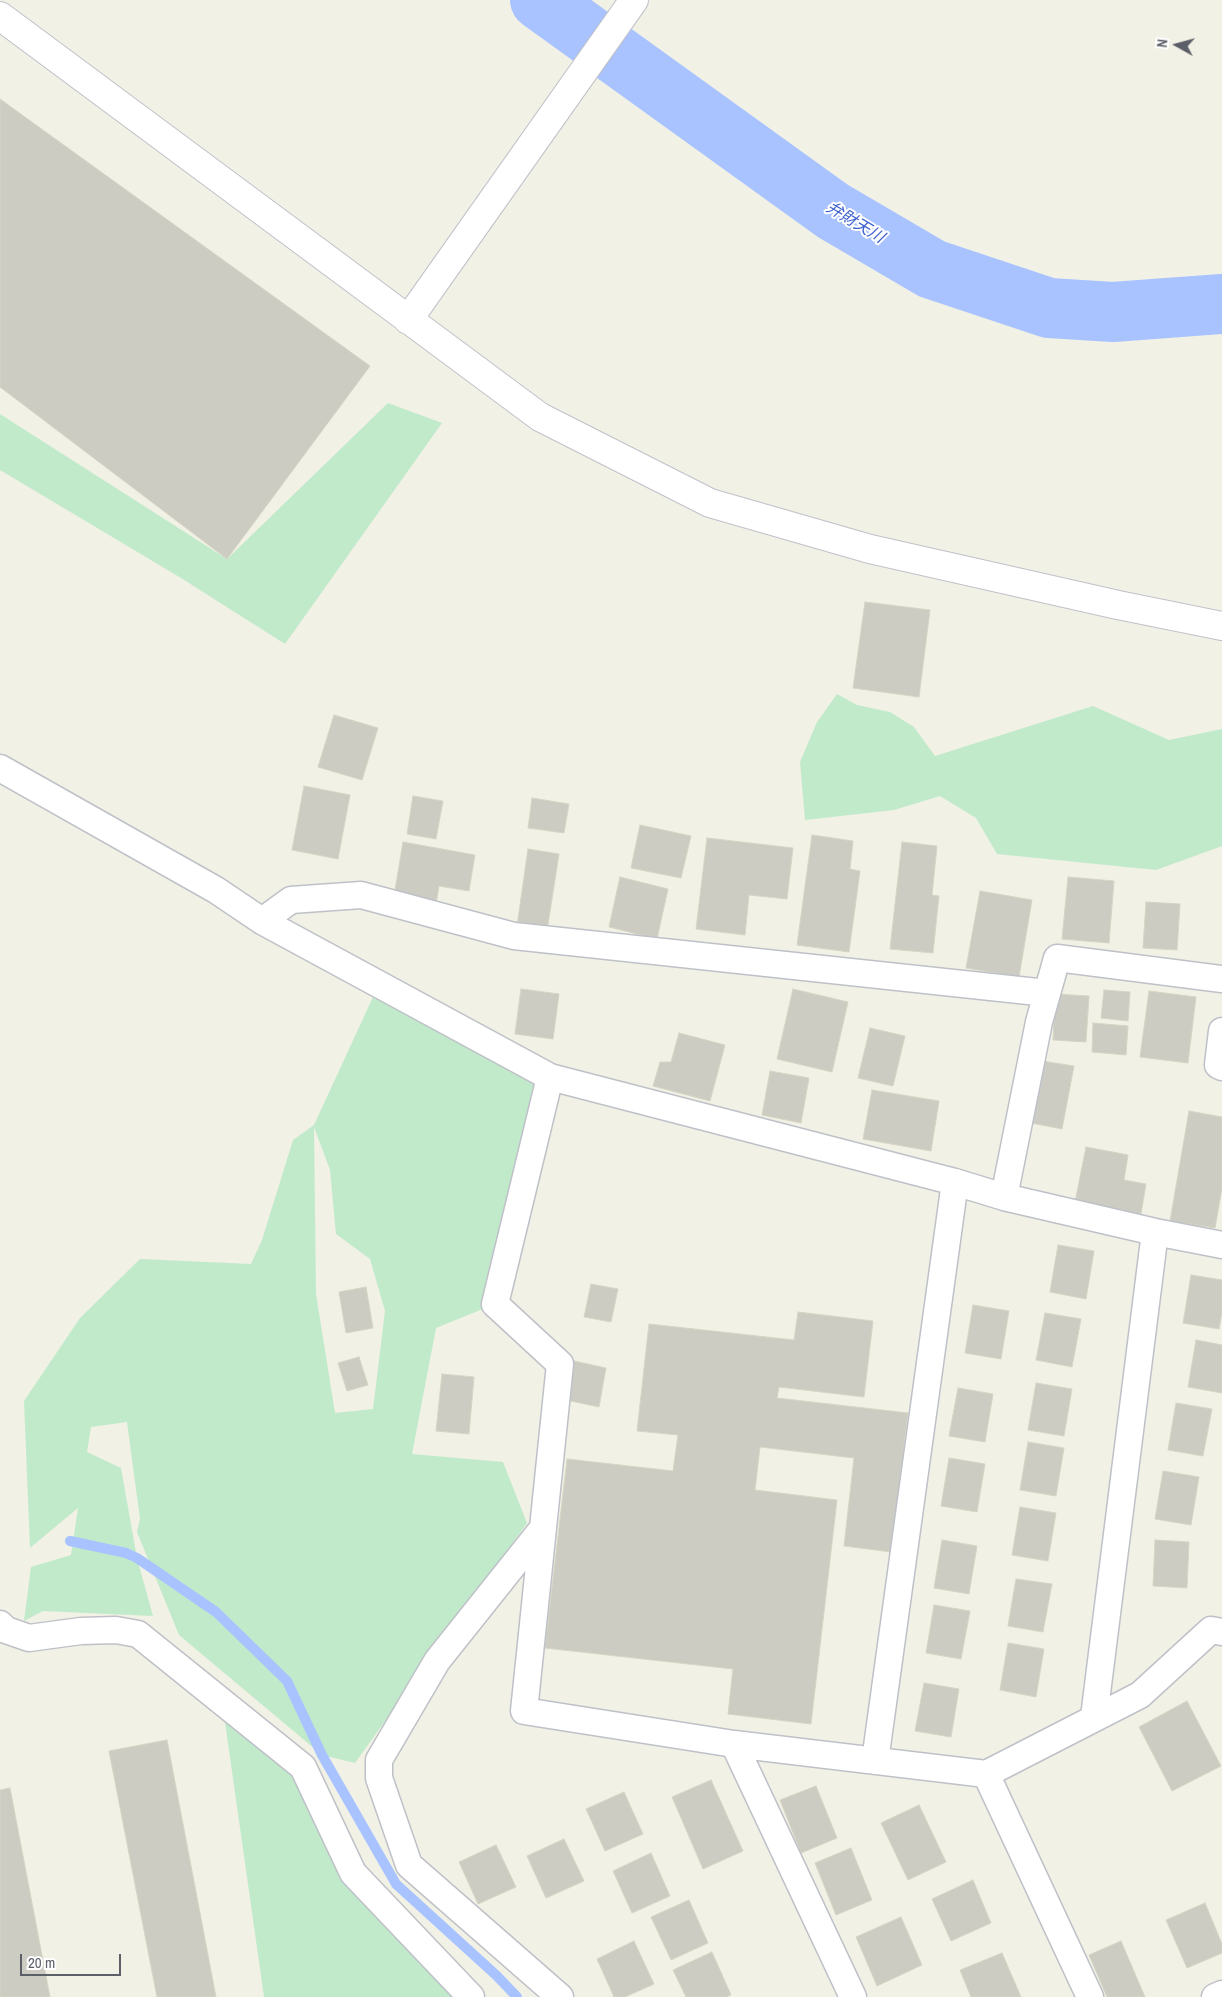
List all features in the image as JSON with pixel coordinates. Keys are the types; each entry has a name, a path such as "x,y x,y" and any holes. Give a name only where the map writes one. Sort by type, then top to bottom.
{"street":[{"path":"408,320 634,0"},
{"path":"0,16 540,418 710,503 870,549 1118,605 1222,626"},
{"path":"0,768 216,890 262,921 550,1077 955,1182 1004,1197 1155,1232 1222,1245"},
{"path":"262,921 291,900 361,895 514,936 1046,993"},
{"path":"1004,1197 1038,1022 1056,958 1222,979"},
{"path":"1222,1031 1218,1065 1222,1067"},
{"path":"550,1077 495,1304 560,1364 524,1711 734,1744 986,1774 1140,1695 1211,1630 1222,1632"},
{"path":"875,1761 955,1182"},
{"path":"1094,1717 1155,1232"},
{"path":"543,1528 437,1661 379,1760 379,1778 409,1866 560,1997"},
{"path":"0,1624 6,1630 28,1638 116,1630 138,1634 304,1767 353,1873 471,1997"},
{"path":"734,1744 853,1997"},
{"path":"986,1774 1090,1997"},
{"path":"1215,1997 1222,1994"}],"green space":[{"path":"388,403 442,423 285,644 181,578 0,470 0,414 227,559"},
{"path":"837,694 857,705 890,712 914,727 935,756 1093,706 1169,740 1222,729 1222,846 1156,870 997,854 976,818 940,796 894,810 805,820 800,762 817,722"},
{"path":"379,984 550,1077 495,1304 436,1328 412,1454 503,1462 527,1523 355,1763 322,1755 179,1635 137,1532 140,1519 127,1422 91,1427 87,1452 121,1468 137,1558 153,1616 43,1611 24,1621 31,1567 71,1555 78,1508 30,1548 24,1401 80,1318 140,1259 251,1264 262,1240 293,1140 314,1125","holes":["314,1127 330,1170 336,1234 370,1259 385,1311 373,1409 335,1413 316,1294"]},
{"path":"222,1701 303,1767 353,1873 471,1997 264,1997"}],"building":[{"path":"0,99 370,366 227,559 0,387"},
{"path":"865,602 930,610 919,697 853,688"},
{"path":"334,715 378,728 362,780 318,767"},
{"path":"304,786 350,795 338,859 292,850"},
{"path":"413,796 443,801 436,839 407,834"},
{"path":"532,798 569,804 564,833 528,828"},
{"path":"640,825 691,836 681,878 631,868"},
{"path":"812,835 853,841 850,869 860,871 849,952 797,945"},
{"path":"707,838 793,848 787,899 749,895 745,935 696,929"},
{"path":"403,842 475,855 469,891 439,886 436,904 394,896"},
{"path":"902,842 937,846 932,895 939,896 933,953 890,949"},
{"path":"528,849 559,854 547,931 517,926"},
{"path":"620,877 668,889 657,939 609,927"},
{"path":"1068,877 1114,881 1109,943 1062,939"},
{"path":"980,891 1032,900 1019,977 966,968"},
{"path":"1146,902 1180,904 1177,950 1143,948"},
{"path":"521,989 559,994 553,1039 515,1034"},
{"path":"793,989 848,1002 832,1072 777,1059"},
{"path":"1104,990 1130,992 1128,1021 1101,1018"},
{"path":"1149,991 1196,997 1188,1063 1140,1057"},
{"path":"1055,994 1089,996 1086,1042 1053,1040"},
{"path":"1093,1023 1128,1026 1126,1055 1092,1052"},
{"path":"870,1028 905,1036 893,1086 858,1078"},
{"path":"679,1033 725,1045 710,1101 653,1086 660,1062 671,1062"},
{"path":"1042,1061 1074,1066 1062,1129 1031,1123"},
{"path":"770,1071 809,1078 801,1123 762,1115"},
{"path":"872,1090 939,1101 931,1151 863,1139"},
{"path":"1189,1111 1222,1117 1222,1188 1215,1228 1170,1221"},
{"path":"1086,1147 1128,1155 1124,1180 1146,1184 1141,1214 1075,1202"},
{"path":"1058,1245 1094,1251 1086,1299 1050,1292"},
{"path":"1191,1275 1222,1280 1222,1312 1219,1329 1183,1323"},
{"path":"591,1284 618,1289 611,1322 584,1317"},
{"path":"366,1287 373,1328 346,1333 339,1292"},
{"path":"973,1305 1009,1311 1001,1359 965,1353"},
{"path":"798,1312 873,1321 864,1397 779,1387 777,1398 908,1413 891,1552 844,1546 854,1458 760,1447 755,1490 837,1500 811,1724 728,1714 733,1669 545,1648 567,1459 673,1471 678,1435 637,1431 649,1324 794,1340"},
{"path":"1045,1313 1081,1319 1072,1367 1036,1360"},
{"path":"1196,1340 1222,1345 1222,1393 1188,1387"},
{"path":"359,1357 368,1385 347,1391 338,1363"},
{"path":"574,1361 606,1368 599,1407 566,1400"},
{"path":"442,1374 474,1377 469,1434 436,1431"},
{"path":"1036,1383 1072,1389 1064,1436 1028,1430"},
{"path":"958,1388 993,1394 985,1442 949,1436"},
{"path":"1176,1403 1212,1409 1203,1456 1168,1450"},
{"path":"1028,1442 1064,1448 1056,1496 1020,1490"},
{"path":"949,1458 985,1464 977,1512 941,1506"},
{"path":"1163,1471 1199,1477 1191,1525 1155,1519"},
{"path":"1020,1507 1056,1513 1048,1561 1012,1555"},
{"path":"942,1540 977,1546 969,1594 934,1588"},
{"path":"1155,1540 1189,1542 1187,1588 1153,1586"},
{"path":"1016,1579 1052,1584 1043,1632 1008,1626"},
{"path":"934,1605 970,1611 961,1659 926,1653"},
{"path":"1008,1643 1044,1649 1036,1697 1000,1690"},
{"path":"924,1683 959,1689 951,1737 915,1731"},
{"path":"1187,1701 1221,1766 1172,1791 1139,1727"},
{"path":"167,1740 216,1997 157,1997 109,1751"},
{"path":"711,1780 743,1851 703,1869 672,1797"},
{"path":"816,1786 837,1838 801,1853 780,1800"},
{"path":"10,1788 50,1997 0,1997 0,1790"},
{"path":"624,1792 643,1834 605,1851 586,1809"},
{"path":"919,1805 946,1862 908,1880 881,1823"},
{"path":"564,1839 584,1881 546,1898 527,1856"},
{"path":"496,1845 516,1887 478,1904 459,1862"},
{"path":"851,1848 872,1900 836,1915 815,1863"},
{"path":"651,1853 670,1896 632,1913 613,1871"},
{"path":"973,1880 991,1923 951,1941 932,1899"},
{"path":"689,1900 708,1943 671,1960 651,1917"},
{"path":"1205,1903 1222,1944 1222,1953 1187,1968 1166,1920"},
{"path":"901,1917 922,1965 877,1986 856,1937"},
{"path":"634,1941 654,1984 625,1997 614,1997 597,1959"},
{"path":"1121,1941 1145,1997 1107,1997 1089,1955"},
{"path":"712,1952 731,1995 726,1997 686,1997 673,1970"},
{"path":"1002,1953 1021,1997 971,1997 960,1970"}],"waterway":[{"name":"弁財天川","path":"540,0 833,211 932,269 1049,308 1113,312 1222,304"},
{"path":"70,1541 126,1553 137,1558 216,1612 287,1681 322,1755 396,1884 497,1976 517,1997"}]}
